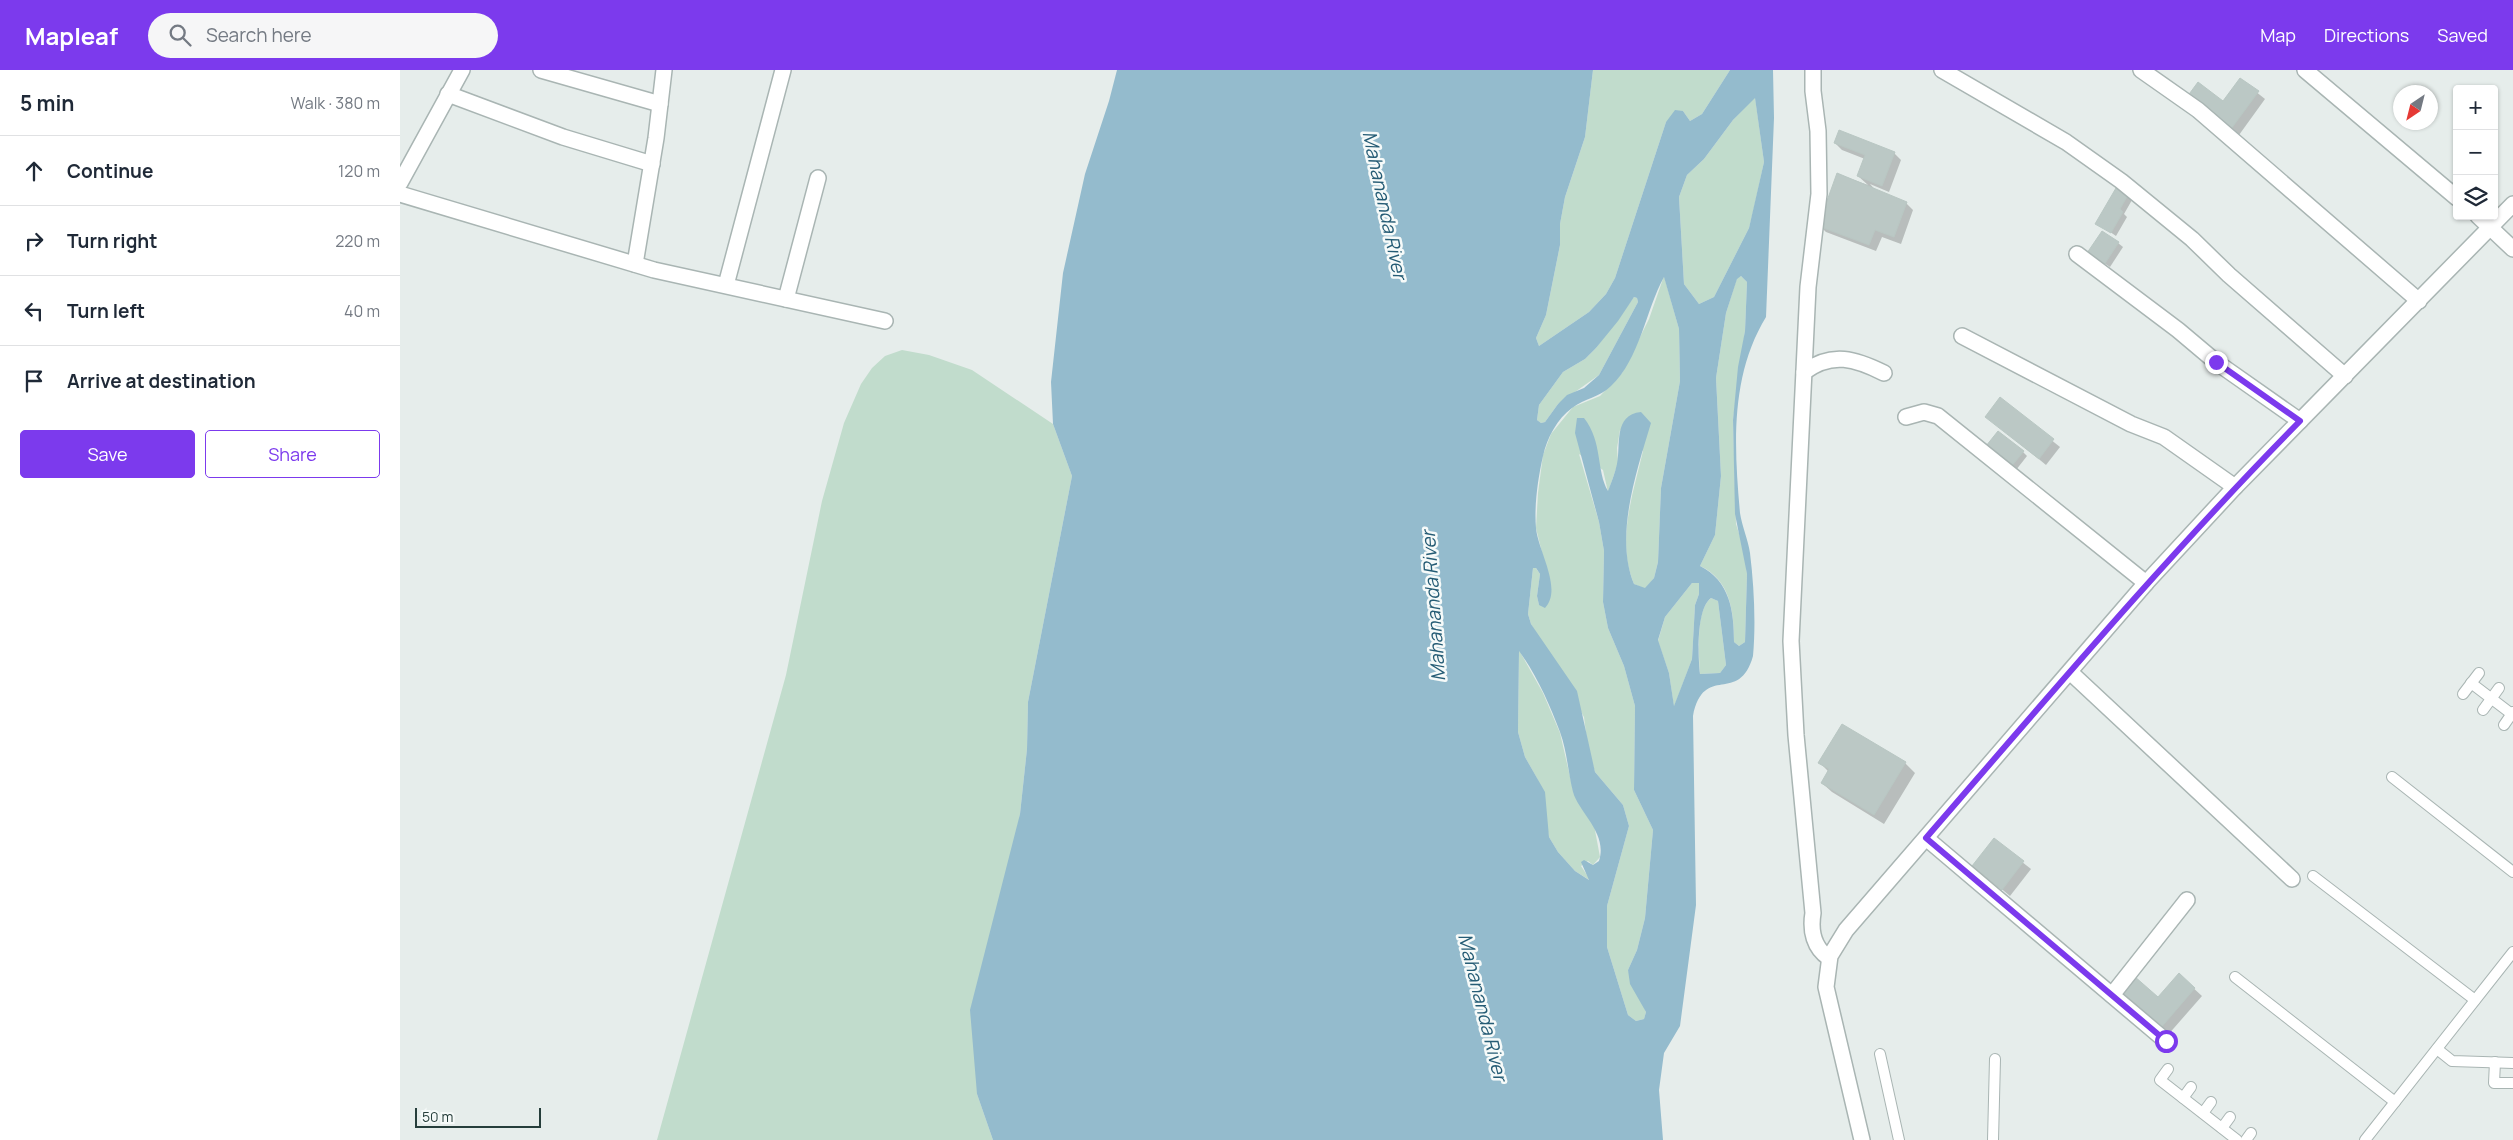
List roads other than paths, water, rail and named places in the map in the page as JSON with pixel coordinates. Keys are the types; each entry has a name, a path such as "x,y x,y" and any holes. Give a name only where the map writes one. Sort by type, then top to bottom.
{"street":[{"path":"400,183 462,70"},
{"path":"542,70 660,104"},
{"path":"635,264 652,164 664,70"},
{"path":"726,285 783,70"},
{"path":"1813,70 1813,91 1818,131 1819,194 1808,287 1791,641 1796,735 1813,913 1812,929 1821,952 1830,958"},
{"path":"1942,70 2066,142 2121,181 2192,239 2229,275 2345,376"},
{"path":"2141,70 2198,110 2419,301"},
{"path":"2304,70 2453,195"},
{"path":"448,94 554,134 652,164"},
{"path":"786,299 818,178"},
{"path":"400,194 635,264 885,322"},
{"path":"1862,1140 1826,987 1830,958 1846,930 2146,583 2234,487 2513,204"},
{"path":"2482,220 2513,249"},
{"path":"2077,254 2178,330 2216,362 2300,421"},
{"path":"1962,336 2131,424 2164,437 2234,487"},
{"path":"1804,372 1818,363 1832,358 1862,362 1884,373"},
{"path":"1906,417 1924,412 1938,416 2146,583"},
{"path":"2070,672 2292,879"},
{"path":"1926,838 2166,1041"},
{"path":"2112,995 2188,900"}],"lane":[{"path":"2463,694 2479,673"},
{"path":"2471,683 2513,714 2504,725"},
{"path":"2483,710 2499,688"},
{"path":"2392,777 2513,872"},
{"path":"2313,876 2475,1000"},
{"path":"2365,1140 2513,952"},
{"path":"2235,978 2395,1102"},
{"path":"2436,1049 2452,1061 2513,1062"},
{"path":"1880,1054 1899,1140"},
{"path":"1993,1140 1994,1059"},
{"path":"2495,1062 2494,1083 2513,1083"},
{"path":"2168,1069 2160,1080 2237,1140"},
{"path":"2183,1098 2191,1087"},
{"path":"2203,1113 2210,1102"},
{"path":"2222,1128 2230,1118"}],"water":[{"name":"Mahananda River","path":"1117,70 1593,70 1585,137 1565,197 1560,224 1560,245 1546,315 1536,338 1539,346 1589,312 1606,294 1615,278 1666,122 1675,110 1683,111 1690,121 1702,114 1730,70 1773,70 1774,118 1766,317 1754,340 1740,387 1736,437 1740,513 1749,548 1753,578 1753,656 1747,671 1739,679 1731,683 1713,686 1705,691 1698,700 1693,716 1696,905 1680,1026 1664,1053 1659,1090 1663,1140 993,1140 977,1094 970,1010 1020,814 1027,749 1028,702 1072,476 1053,424 1051,382 1063,273 1085,174","holes":["1755,98 1764,162 1749,228 1714,297 1699,304 1684,284 1679,197 1687,175 1704,159 1733,120","1741,276 1747,282 1745,331 1738,367 1733,420 1735,514 1747,574 1745,642 1739,646 1734,642 1731,608 1724,588 1710,572 1700,566 1715,535 1721,476 1716,378 1726,313 1737,279","1664,277 1679,329 1680,381 1661,488 1658,562 1654,578 1645,588 1634,584 1628,565 1626,545 1627,524 1634,482 1651,423 1641,412 1632,414 1622,425 1617,464 1608,491 1602,475 1597,446 1590,427 1584,418 1577,418 1575,433 1599,522 1604,551 1603,602 1608,628 1624,666 1635,706 1634,790 1653,830 1645,918 1637,950 1628,970 1630,984 1646,1012 1644,1019 1636,1021 1628,1015 1607,947 1607,906 1629,826 1623,805 1595,772 1577,691 1531,624 1528,614 1533,568 1536,568 1540,574 1537,596 1539,605 1545,608 1550,600 1551,591 1551,580 1536,528 1538,483 1547,442 1553,429 1567,412 1606,390 1621,375 1642,333","1634,297 1637,298 1638,302 1599,375 1584,388 1567,395 1545,422 1541,423 1537,420 1539,405 1563,372 1585,359 1618,321","1692,583 1699,583 1699,594 1695,605 1692,659 1674,706 1669,673 1658,640 1665,617","1711,598 1718,601 1726,665 1720,673 1700,674 1699,634 1703,612","1519,651 1537,680 1552,711 1566,754 1573,792 1600,841 1599,861 1593,865 1584,860 1581,862 1589,880 1575,871 1558,852 1549,837 1545,792 1525,757 1518,732"]}]}
